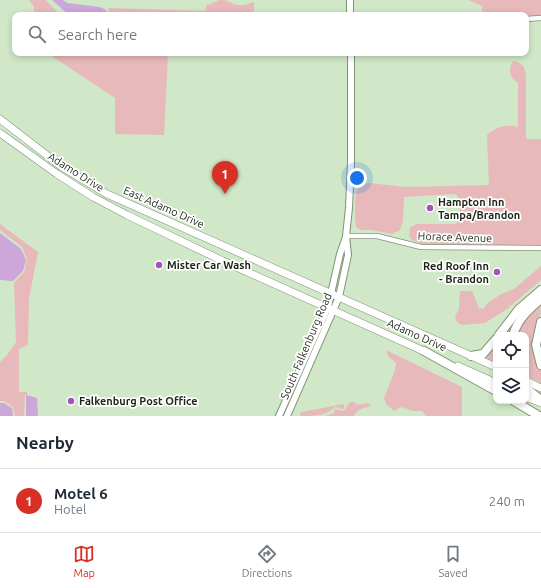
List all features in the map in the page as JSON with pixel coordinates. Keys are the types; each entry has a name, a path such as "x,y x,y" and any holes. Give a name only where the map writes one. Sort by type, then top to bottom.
{"highway":[{"path":"501,332 519,309 541,290"},
{"path":"514,332 517,324 524,314 541,299"},
{"path":"541,322 536,345 538,358 541,365"},
{"path":"471,356 483,354 493,342"},
{"path":"424,351 493,389"},
{"path":"529,391 541,402"},
{"path":"520,404 540,416"}],"main road":[{"name":"East Adamo Drive","path":"0,119 62,167 92,186 113,197 332,294"},
{"path":"1,134 10,136 54,167 60,169 62,167"},
{"name":"Adamo Drive","path":"1,134 57,174 93,197 145,224 493,382"},
{"path":"57,174 65,176 103,198 108,199 113,197"},
{"name":"Adamo Drive","path":"332,294 493,366"},
{"path":"529,382 541,388"},
{"path":"529,398 541,402"}],"street":[{"path":"350,0 350,12"},
{"path":"529,18 541,18"},
{"name":"South Falkenburg Road","path":"279,416 287,396 331,309 339,297 348,255 346,236 351,175 351,56"},
{"name":"South Falkenburg Road","path":"287,416 331,309 332,294 340,254 346,236"},
{"name":"Horace Avenue","path":"346,236 377,236 421,247 541,248"},
{"path":"287,396 294,400"}],"shaded area":[{"path":"29,0 46,0 57,12 34,12 34,7"},
{"path":"52,0 63,0 67,3 100,7 106,10 106,12 66,12"},
{"path":"219,0 226,0 239,5 254,2 254,12 108,12 109,8 205,11 207,4 208,5"},
{"path":"468,0 541,0 541,16 529,16 529,12 482,12 482,6"},
{"path":"52,56 168,56 164,135 115,134 115,98"},
{"path":"513,61 521,64 526,73 527,139 541,139 541,246 422,244 412,240 409,236 410,227 417,224 456,224 460,209 456,194 404,197 403,221 400,230 392,234 372,230 361,230 356,227 355,200 359,185 369,183 406,187 489,185 487,135 501,127 518,127 518,83 513,79 510,73 510,67"},
{"path":"0,224 38,252 29,299 28,345 19,349 19,392 27,392 25,395 24,416 15,416 13,407 4,401 0,401 0,362 16,342 14,283 24,272 27,259 22,247 0,230"},
{"path":"0,233 21,249 26,260 23,271 13,281 0,280"},
{"path":"541,266 541,280 507,309 485,323 461,325 456,321 455,316 459,309 460,291 472,291 479,308 483,309 488,303 501,294 514,289"},
{"path":"541,304 537,361 541,370 541,383 529,377 529,332 519,332 525,320"},
{"path":"493,348 493,361 486,358"},
{"path":"386,350 462,387 462,416 426,416 422,411 413,411 402,407 394,411 386,404 384,398 395,370 396,363 388,356"},
{"path":"26,395 37,398 38,416 26,416"},
{"path":"350,402 354,402 357,405 368,403 371,406 359,410 354,416 326,416 334,413 335,409 344,411"},
{"path":"0,403 4,403 12,408 13,416 0,416"},
{"path":"344,404 344,409 335,407 324,414 315,416 300,416 301,412"}],"place":[{"name":"Motel 6","path":"225,194"},
{"name":"Hampton Inn Tampa/Brandon","path":"430,208"},
{"name":"Mister Car Wash","path":"159,265"},
{"name":"Red Roof Inn - Brandon","path":"497,272"},
{"name":"Falkenburg Post Office","path":"71,401"}]}
